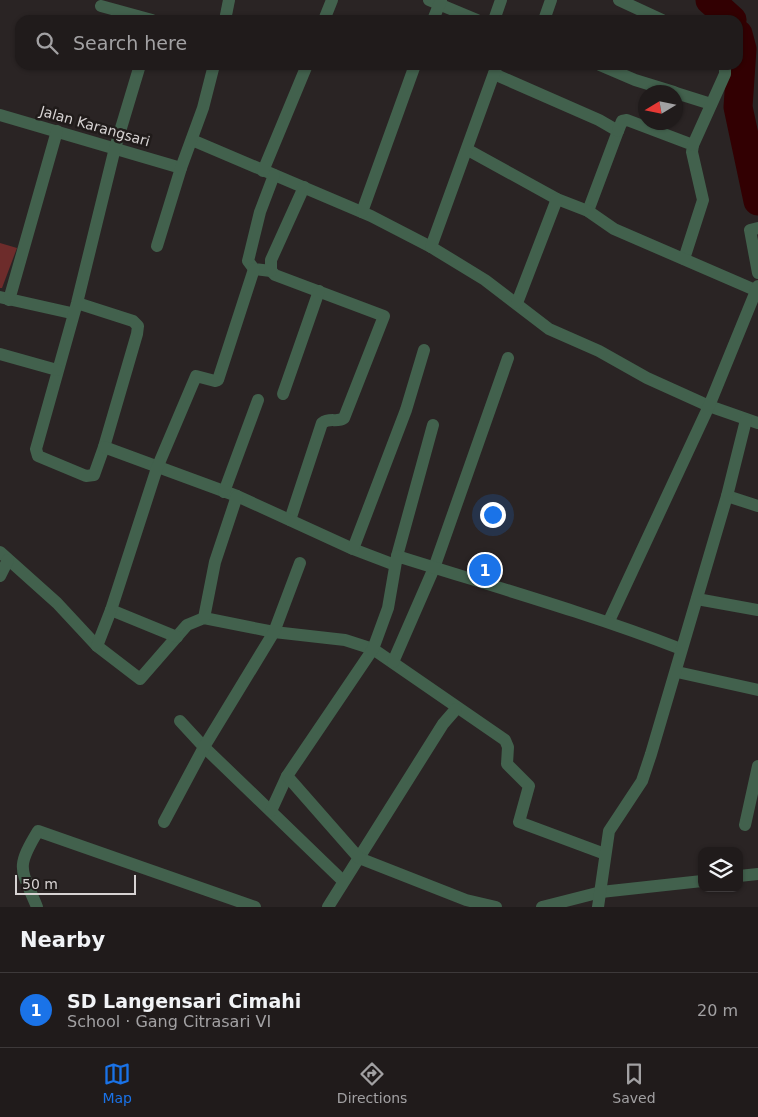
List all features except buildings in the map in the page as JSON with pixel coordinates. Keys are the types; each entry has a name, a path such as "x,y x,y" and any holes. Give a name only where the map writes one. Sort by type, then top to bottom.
{"street":[{"path":"226,15 230,0"},
{"path":"326,15 332,0"},
{"path":"496,15 501,0"},
{"path":"546,15 551,0"},
{"path":"619,0 651,15"},
{"path":"434,15 436,2 466,15"},
{"path":"101,6 132,15"},
{"path":"57,130 5,298 74,308 133,321 138,326 104,447 94,475 86,476 35,454 74,308 136,70"},
{"path":"157,246 180,168 203,108 213,70"},
{"path":"290,520 322,423 326,420 339,421 344,418 384,316 275,275 271,271 254,269 248,261 269,173 305,70"},
{"path":"362,212 413,70"},
{"path":"430,247 468,150 496,70"},
{"path":"498,70 618,131"},
{"path":"612,70 650,85"},
{"path":"684,259 702,200 692,152 693,145 725,74 725,70"},
{"path":"683,95 711,104"},
{"name":"Jalan Karangsari","path":"0,114 180,168"},
{"path":"588,211 622,121 627,120 693,145"},
{"path":"192,140 362,212 430,247 485,280 549,329 599,351 708,406 752,421 681,649 677,672 642,781 609,831 598,907"},
{"path":"468,150 557,199 588,211 614,229 756,288 708,406 609,621"},
{"path":"271,271 271,260 304,187"},
{"path":"517,303 557,199"},
{"path":"757,228 750,230 758,273"},
{"path":"97,646 111,610 157,468 196,376 215,381 218,380 254,269"},
{"path":"283,394 319,291"},
{"path":"352,549 406,410 424,350"},
{"path":"0,354 57,370"},
{"path":"393,662 434,568 508,358"},
{"path":"224,492 258,400"},
{"path":"271,811 287,776 373,649 388,608 396,561 433,425"},
{"path":"104,447 237,496 352,549 396,561 434,568 609,621 681,649"},
{"path":"204,618 215,562 237,496"},
{"path":"728,496 758,506"},
{"path":"0,576 4,556"},
{"path":"4,556 56,603 97,646 140,679 187,625 204,618 274,632 344,640 373,649 456,709 505,740 508,748 508,764 529,786 519,822 605,854"},
{"path":"164,822 204,747 274,632 300,563"},
{"path":"697,599 758,610"},
{"path":"111,610 177,637"},
{"path":"677,672 758,690"},
{"path":"328,907 443,724 456,709"},
{"path":"180,722 343,881"},
{"path":"745,825 758,766"},
{"path":"287,776 359,858 466,900 496,907"},
{"path":"37,907 22,866 23,858 38,831 255,907"},
{"path":"743,876 758,874"},
{"path":"542,907 601,892 698,881"}],"shaded area":[{"path":"0,243 17,248 2,288 0,288"}],"waterway":[{"path":"710,0 726,15"},
{"path":"741,70 738,107 758,201"}],"place":[{"name":"SD Langensari Cimahi","path":"485,570"}]}
